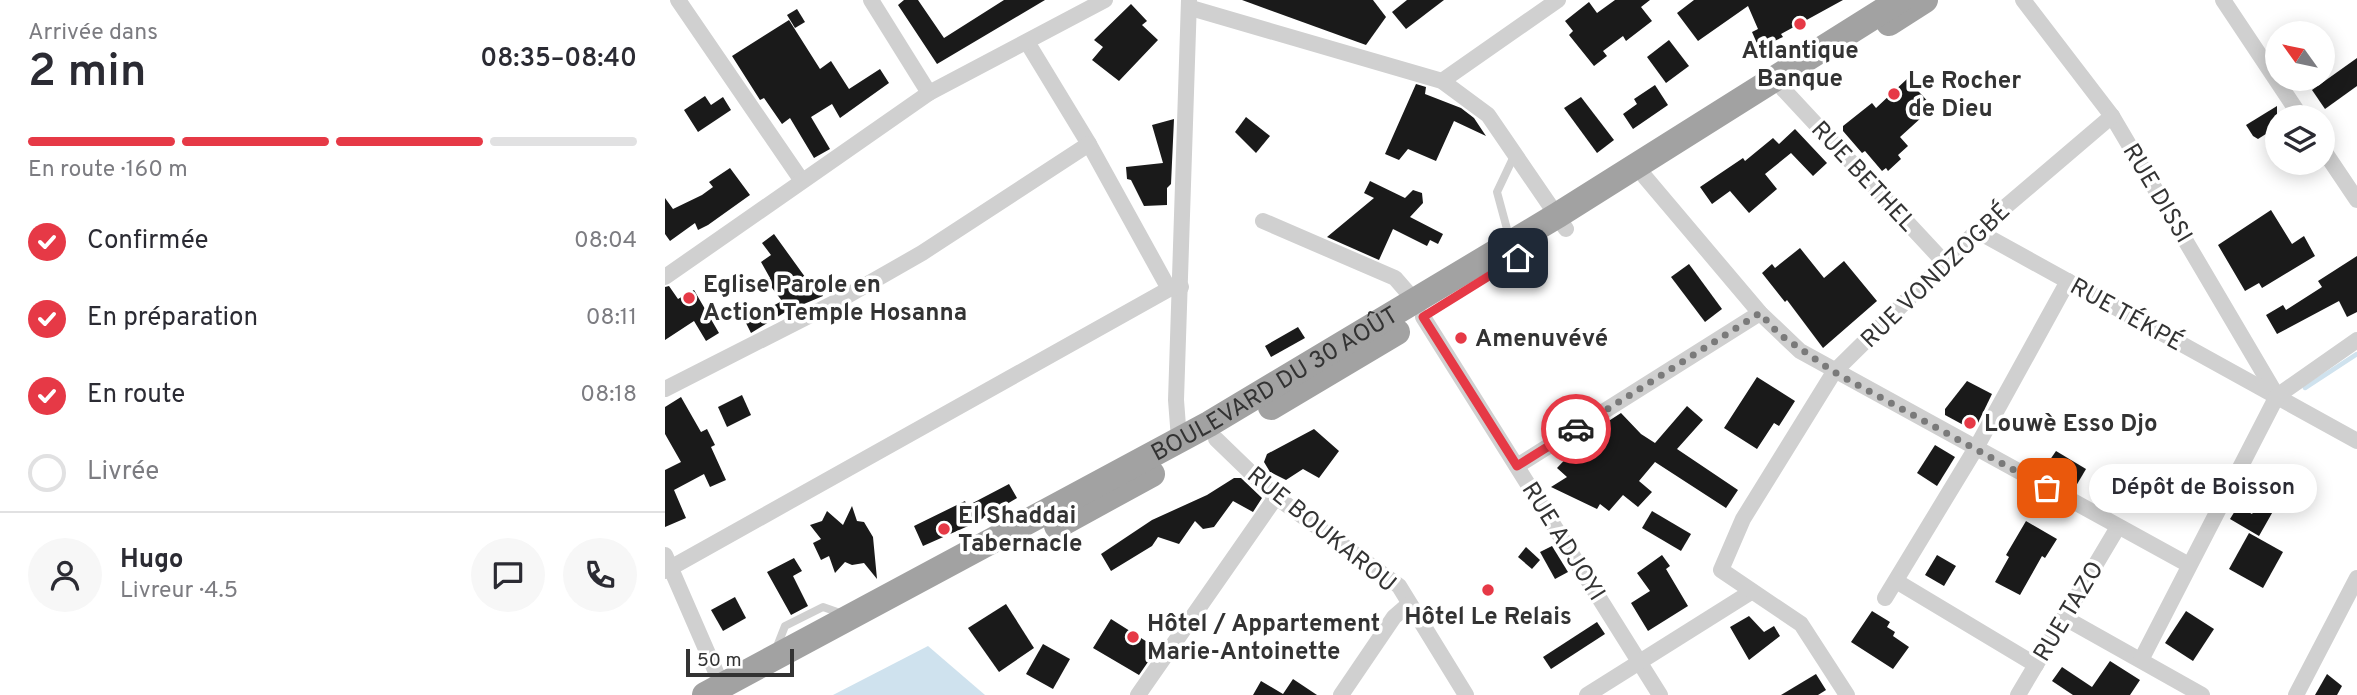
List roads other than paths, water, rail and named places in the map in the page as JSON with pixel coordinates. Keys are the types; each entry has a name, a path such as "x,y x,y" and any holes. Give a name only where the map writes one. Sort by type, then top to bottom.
{"highway":[{"name":"BOULEVARD DU 30 AOÛT","path":"722,692 775,667 1212,432 1562,222 1900,0"},
{"name":"BOULEVARD DU 30 AOÛT","path":"1419,309 1511,242 1562,222 1645,177 1925,0"}],"street":[{"path":"678,0 801,181"},
{"path":"871,0 929,93"},
{"path":"666,273 929,93 1105,0"},
{"name":"RUE DISSI","path":"2023,0 2112,116 2277,396"},
{"path":"2223,0 2293,105"},
{"path":"1442,81 1555,1"},
{"path":"1183,447 1177,401 1175,288 1190,4 1442,81 1488,115 1562,222"},
{"path":"1027,42 1175,288"},
{"name":"RUE BETHEL","path":"1783,89 1944,262"},
{"name":"RUE VONDZOGBÉ","path":"1751,592 1723,573 1721,568 1743,519 1834,372 1976,231 2112,116"},
{"path":"665,389 886,274 1089,144"},
{"path":"2335,167 2357,200"},
{"path":"1645,177 1779,334 1834,372 2189,565"},
{"name":"RUE ADJOYI","path":"1263,221 1395,278 1419,309 1660,695"},
{"name":"RUE TÉKPÉ","path":"1976,231 2357,441"},
{"path":"1885,598 1976,448 2068,281"},
{"path":"722,692 667,564 1175,288"},
{"path":"1517,466 1760,313"},
{"path":"2141,660 2277,396 2357,340"},
{"name":"RUE BOUKAROU","path":"1212,432 1276,497 1399,586 1466,695"},
{"path":"1139,695 1276,497"},
{"name":"RUE TAZO","path":"2018,695 2118,527"},
{"path":"2296,695 2357,578"},
{"path":"1896,580 2036,665"},
{"path":"1587,695 1751,592 1771,601 1807,630 1847,695"},
{"path":"1341,695 1394,617 1409,604"},
{"path":"2065,618 2202,695"}],"lane":[{"path":"1511,242 1497,192 1515,154"}],"water":[{"path":"928,646 985,695 833,695"}],"waterway":[{"path":"2305,388 2357,354"}],"place":[{"name":"Atlantique Banque","path":"1800,24"},
{"name":"Le Rocher de Dieu","path":"1894,94"},
{"name":"Eglise Parole en Action Temple Hosanna","path":"689,298"},
{"name":"Amenuvévé","path":"1461,338"},
{"name":"Louwè Esso Djo","path":"1970,423"},
{"name":"Dépôt de Boisson","path":"2047,488"},
{"name":"El Shaddai Tabernacle","path":"944,529"},
{"name":"Hôtel Le Relais","path":"1488,590"},
{"name":"Hôtel / Appartement Marie-Antoinette","path":"1133,637"}]}
